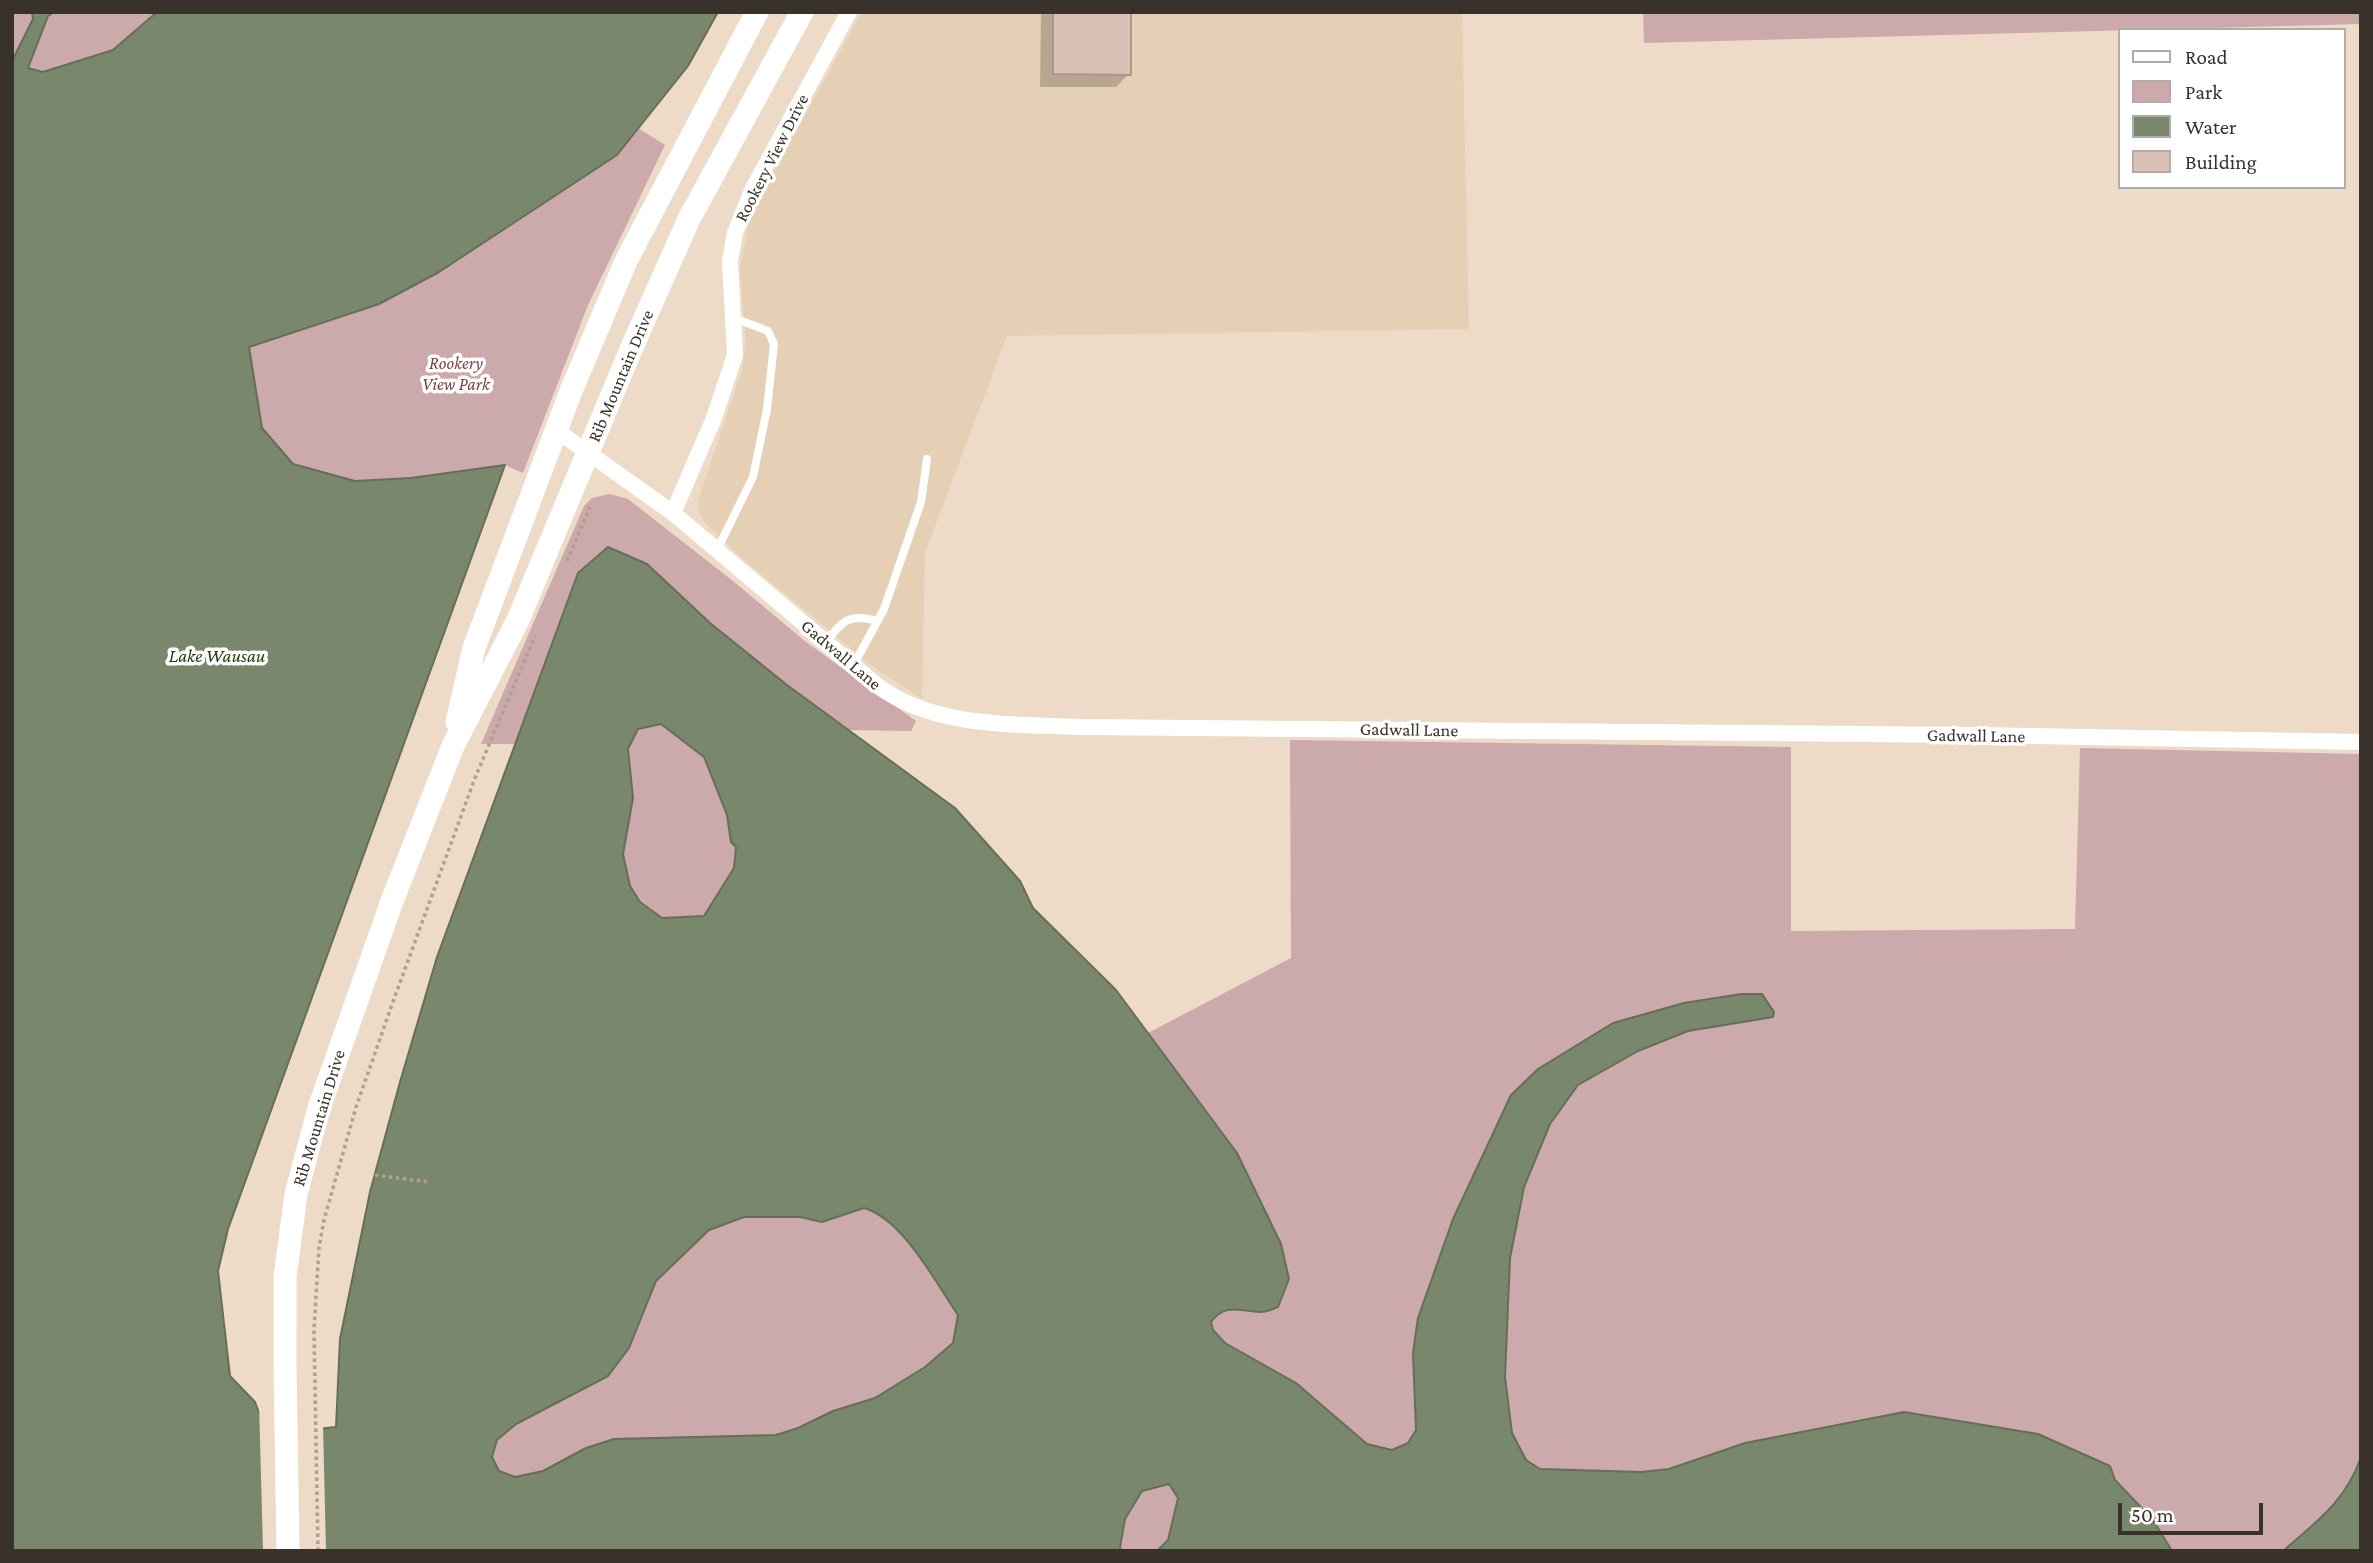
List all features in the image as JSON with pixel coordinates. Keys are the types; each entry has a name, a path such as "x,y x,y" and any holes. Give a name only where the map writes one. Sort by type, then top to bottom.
{"main road":[{"name":"Rib Mountain Drive","path":"453,746 474,648 556,430 626,261 757,12"},
{"name":"Rib Mountain Drive","path":"288,1551 285,1367 287,1261 296,1194 325,1089 392,901 453,746 519,620 632,347 689,219 802,12"}],"street":[{"name":"Rookery View Drive","path":"673,513 714,418 735,355 730,261 735,233 752,190 849,12"},
{"name":"Gadwall Lane","path":"556,430 673,513 891,696 922,710 995,724 2361,742"}],"lane":[{"path":"717,550 753,477 767,409 774,344 768,331 734,318"},
{"path":"853,666 884,609 921,502 927,459"},
{"path":"826,642 842,621 863,617 877,621"}],"path":[{"path":"563,571 592,498"},
{"path":"318,1551 314,1330 319,1247 340,1158 394,999 470,791 538,629"},
{"path":"375,1175 429,1182"}],"shaded area":[{"path":"862,12 1462,12 1469,329 1007,336 925,553 922,699 875,668 745,561 704,522 698,501 742,370 746,345 740,266 749,223 766,186"}],"green space":[{"path":"12,12 32,12 33,19 12,61"},
{"path":"54,12 157,12 113,50 43,72 28,68 48,15"},
{"path":"1643,12 2361,12 2361,24 2118,28 2118,30 1644,43"},
{"name":"Rookery View Park","path":"638,128 665,145 588,305 523,473 505,465 411,478 355,481 293,464 262,428 249,347 379,304 439,272 617,155"},
{"path":"610,494 628,499 806,642 916,721 911,731 848,730 710,623 647,564 578,573 515,744 481,744 584,506 592,498"},
{"path":"661,724 704,757 727,815 731,842 736,847 734,868 704,916 662,918 640,902 630,886 623,854 633,798 628,748 638,729"},
{"path":"1290,740 1791,747 1791,931 2075,929 2080,748 2361,754 2361,1457 2339,1498 2319,1520 2283,1551 2172,1551 2153,1520 2115,1480 2038,1434 1904,1412 1745,1443 1669,1469 1641,1472 1540,1469 1526,1460 1512,1434 1505,1377 1510,1258 1524,1187 1550,1124 1578,1085 1638,1051 1688,1031 1772,1017 1762,994 1511,1095 1453,1219 1418,1318 1413,1353 1416,1430 1408,1443 1392,1450 1367,1444 1296,1383 1225,1343 1213,1330 1211,1322 1216,1316 1228,1310 1264,1313 1289,1279 1281,1244 1237,1153 1148,1033 1291,958"},
{"path":"864,1208 878,1214 905,1238 958,1315 953,1343 925,1366 875,1398 833,1411 776,1435 614,1439 586,1448 543,1471 515,1477 499,1472 492,1457 497,1440 516,1424 608,1376 629,1348 656,1281 709,1230 744,1217 800,1217 822,1222"},
{"path":"1169,1484 1178,1498 1167,1540 1157,1551 1121,1551 1125,1519 1143,1491"}],"water":[{"name":"Lake Wausau","path":"32,12 54,12 48,16 28,68 43,72 113,50 157,12 718,12 688,66 617,155 439,272 379,304 249,347 262,428 293,464 355,481 411,478 505,465 228,1229 218,1271 230,1376 255,1402 267,1434 336,1427 340,1339 370,1192 437,957 578,573 608,547 647,564 710,623 787,685 955,808 1020,881 1033,908 1116,990 1237,1153 1281,1244 1289,1279 1278,1307 1263,1312 1222,1312 1211,1322 1213,1330 1225,1343 1296,1383 1367,1444 1392,1450 1408,1443 1416,1430 1413,1353 1418,1318 1453,1219 1511,1095 1538,1069 1613,1023 1684,1003 1741,994 1762,994 1774,1012 1773,1017 1688,1031 1638,1051 1578,1085 1550,1124 1524,1187 1510,1258 1505,1377 1512,1433 1526,1460 1540,1469 1641,1472 1669,1469 1745,1443 1904,1412 2038,1434 2110,1466 2115,1480 2153,1520 2172,1551 1157,1551 1168,1540 1178,1498 1169,1484 1142,1491 1125,1519 1121,1551 12,1551 12,61 33,19","holes":["661,724 704,757 727,815 731,842 736,847 734,868 704,916 662,918 640,902 630,886 623,854 633,798 628,749 638,729","864,1208 878,1214 905,1238 958,1315 953,1343 925,1367 875,1398 833,1411 776,1435 614,1439 586,1448 543,1471 515,1477 499,1471 492,1457 497,1440 516,1424 608,1376 629,1348 656,1281 709,1230 744,1217 800,1217 822,1222"]},
{"path":"2361,1457 2361,1551 2283,1551 2319,1520 2339,1498"}],"pier":[{"path":"259,1402 270,1430 323,1425 326,1551 263,1551"}],"building":[{"path":"1053,12 1131,12 1131,75 1053,74"}]}
